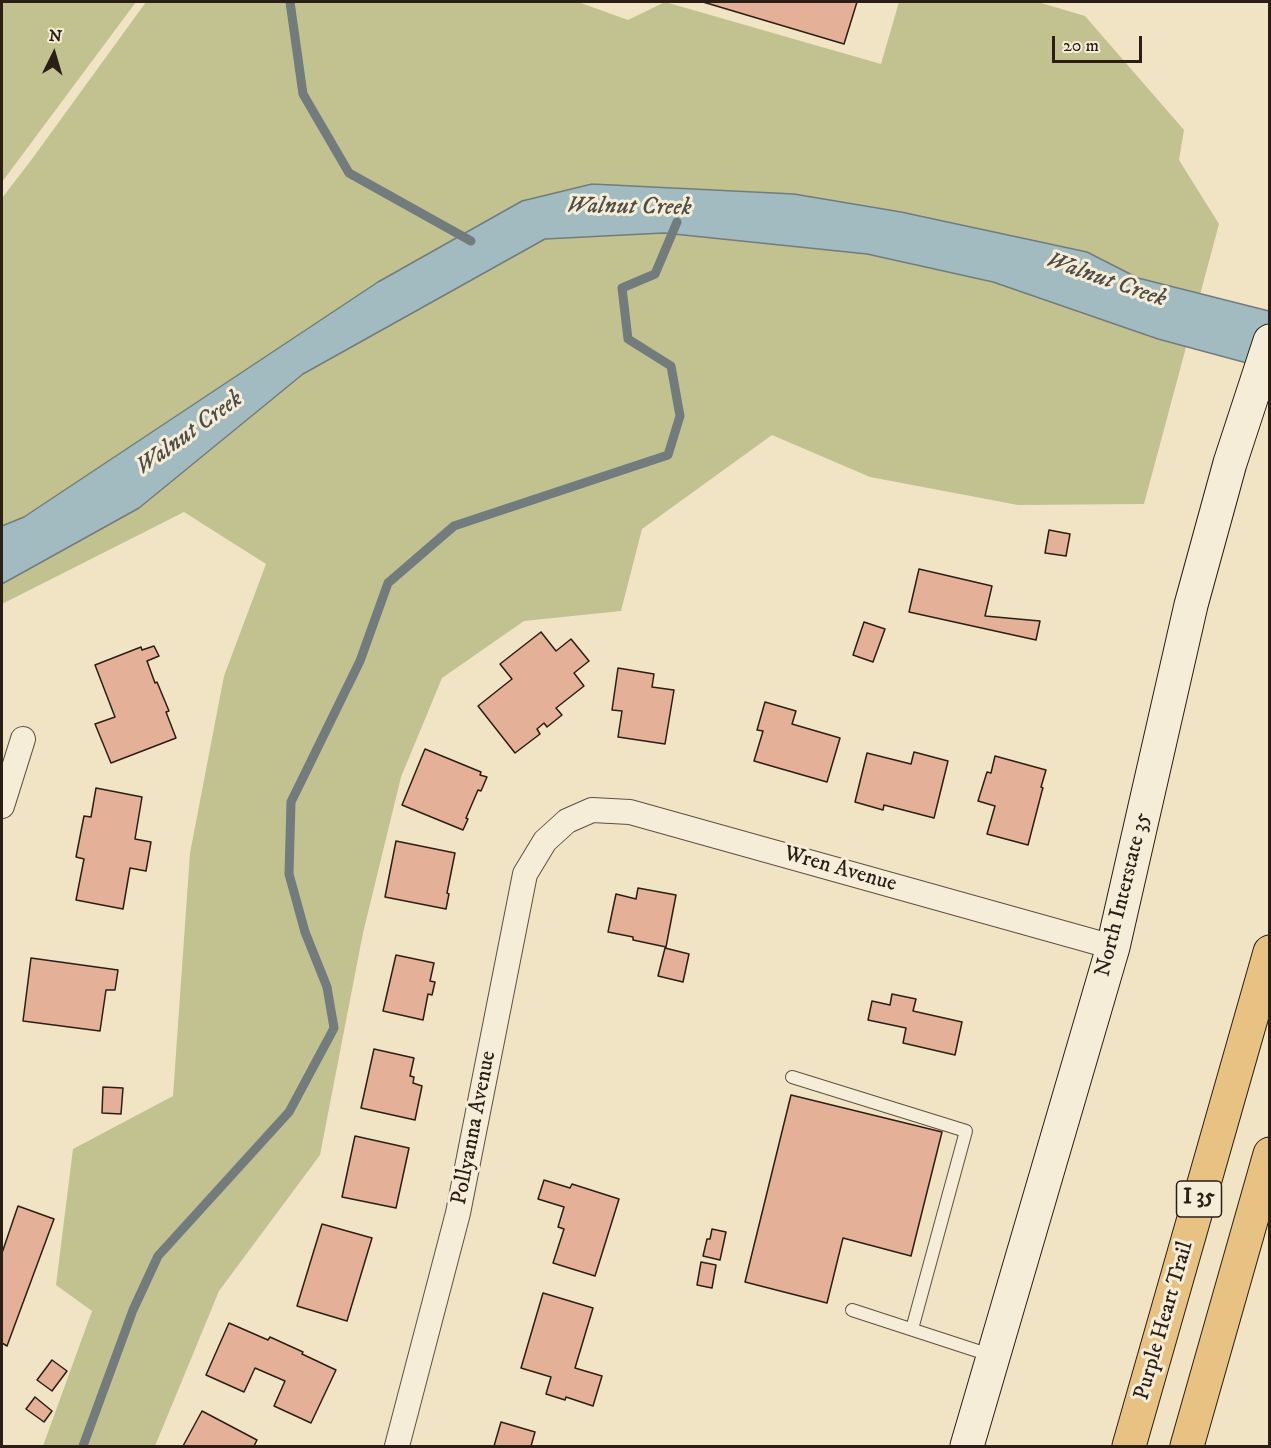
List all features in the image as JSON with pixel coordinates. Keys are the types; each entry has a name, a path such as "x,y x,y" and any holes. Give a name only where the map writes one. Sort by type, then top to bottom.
{"highway":[{"name":"Purple Heart Trail","path":"1129,1446 1269,952"},
{"name":"I 35","path":"1187,1446 1269,1154"}],"main road":[{"name":"North Interstate 35","path":"967,1446 1113,947 1191,605 1230,463 1269,341"}],"street":[{"path":"2,806 23,739"},
{"name":"Wren Avenue","path":"567,821 592,810 630,812 1113,947"},
{"name":"Pollyanna Avenue","path":"397,1446 458,1213 525,874 545,841 567,821"}],"lane":[{"path":"792,1077 966,1131 912,1329"},
{"path":"852,1310 994,1356"}],"green space":[{"path":"2,2 136,2 2,182"},
{"path":"146,2 578,2 628,20 665,2 881,64 899,2 1038,2 1085,16 1184,130 1179,160 1219,224 1144,504 1018,505 870,477 772,435 642,529 621,611 524,621 442,678 401,777 363,933 320,1155 219,1291 155,1446 43,1446 92,1311 56,1285 73,1149 173,1096 190,853 224,676 266,564 184,512 2,604 2,198"}],"water":[{"name":"Walnut Creek","path":"592,184 794,194 901,212 1087,252 1138,278 1269,311 1269,369 1158,339 993,282 867,254 664,233 545,239 303,374 139,508 2,584 2,526 24,517 378,282 522,201"}],"building":[{"path":"703,2 857,2 844,44"},
{"path":"1049,530 1070,534 1066,556 1045,553"},
{"path":"919,569 992,586 985,616 1040,621 1036,640 909,612"},
{"path":"864,622 885,629 873,662 853,655"},
{"path":"541,632 556,651 571,639 589,661 574,673 584,686 556,708 562,715 547,727 544,723 537,729 540,734 515,753 478,706 512,679 500,664"},
{"path":"154,646 159,656 147,661 169,711 166,712 176,738 111,763 95,724 115,717 95,665 141,647 142,650"},
{"path":"618,668 654,674 652,687 674,690 665,744 618,737 622,711 612,710"},
{"path":"765,702 796,711 792,724 840,738 827,782 754,761 763,731 757,730"},
{"path":"425,749 481,772 480,775 487,777 481,791 478,790 463,830 402,805"},
{"path":"914,752 948,761 934,818 884,805 883,810 855,802 867,753 911,764"},
{"path":"995,756 1046,770 1028,845 987,834 995,806 978,801 987,772 991,773"},
{"path":"96,788 142,797 135,839 151,842 146,871 130,868 123,909 76,900 84,859 76,857 84,816 91,817"},
{"path":"396,841 455,853 446,909 385,897"},
{"path":"638,888 676,895 666,947 608,932 616,894 636,899"},
{"path":"665,948 689,954 683,982 658,976"},
{"path":"396,955 434,963 430,981 435,982 432,995 428,994 423,1020 383,1011"},
{"path":"31,958 118,970 115,990 106,990 100,1031 23,1021"},
{"path":"892,994 916,999 913,1011 962,1022 955,1055 903,1043 906,1028 868,1020 872,1001 890,1005"},
{"path":"374,1049 414,1058 410,1076 414,1077 413,1083 422,1086 415,1120 361,1108"},
{"path":"103,1087 123,1088 121,1114 102,1113"},
{"path":"791,1095 942,1132 911,1256 843,1238 827,1303 745,1282"},
{"path":"355,1136 409,1148 396,1208 342,1197"},
{"path":"544,1180 570,1188 572,1184 619,1199 595,1276 553,1263 564,1229 558,1227 564,1207 538,1199"},
{"path":"18,1206 54,1219 7,1346 2,1343 2,1253"},
{"path":"322,1224 372,1238 347,1321 297,1306"},
{"path":"712,1229 726,1232 720,1260 703,1256"},
{"path":"701,1262 716,1265 712,1288 697,1285"},
{"path":"543,1293 593,1308 575,1368 602,1376 593,1406 566,1397 565,1400 546,1394 551,1377 521,1368"},
{"path":"229,1323 268,1340 270,1337 336,1370 311,1423 274,1406 285,1381 255,1368 244,1392 206,1375"},
{"path":"52,1360 67,1371 52,1391 37,1380"},
{"path":"35,1397 52,1411 44,1422 26,1409"},
{"path":"202,1411 257,1440 254,1446 183,1446"},
{"path":"501,1422 535,1432 531,1446 494,1446"}],"waterway":[{"path":"290,2 303,94 349,173 471,241"},
{"name":"Walnut Creek","path":"83,1446 133,1310 158,1256 289,1112 334,1028 327,987 305,932 289,874 291,802 360,661 388,583 454,526 668,455 680,416 671,366 628,339 622,288 655,274 677,222"}]}
